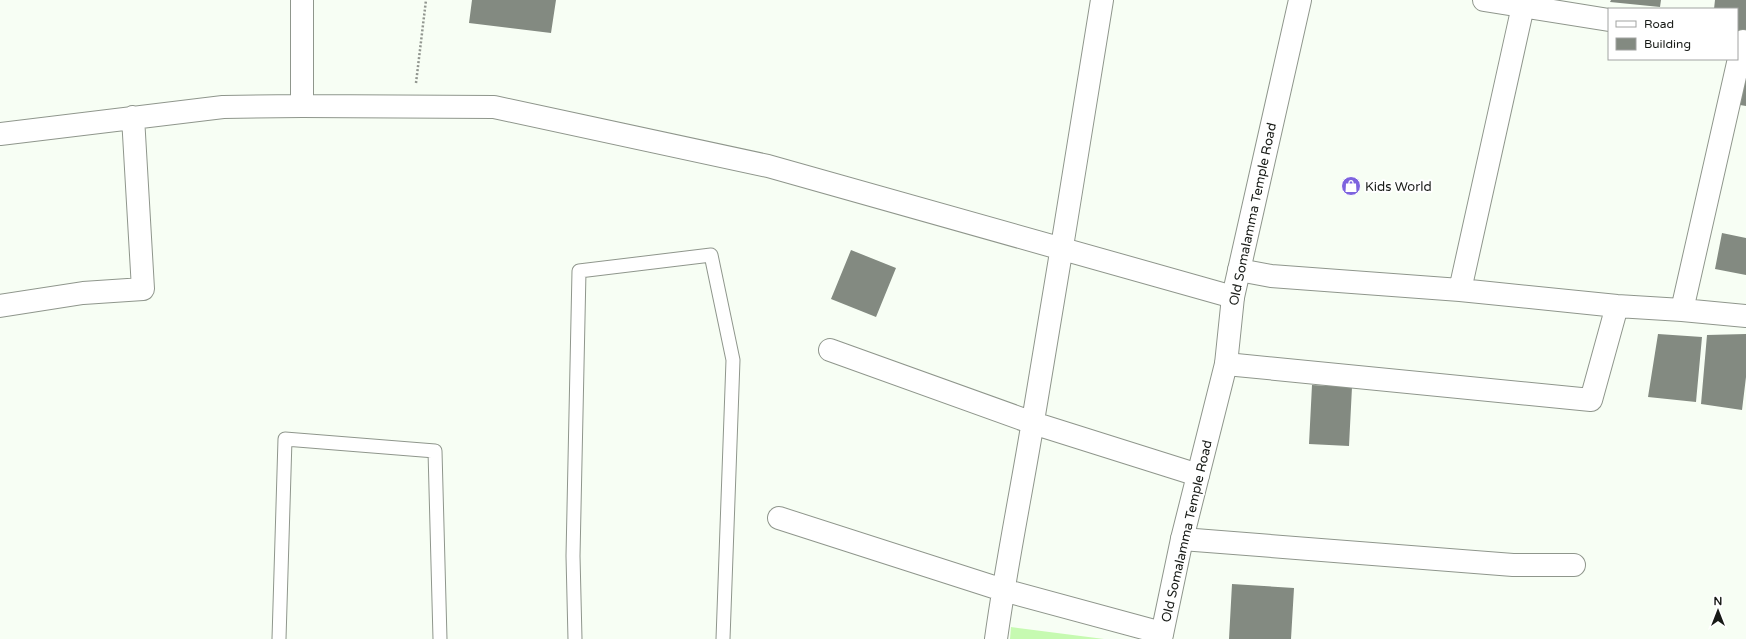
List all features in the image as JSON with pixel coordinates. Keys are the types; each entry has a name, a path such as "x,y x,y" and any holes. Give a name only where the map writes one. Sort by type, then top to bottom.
{"street":[{"path":"302,0 302,106"},
{"path":"996,639 1102,0"},
{"name":"Old Somalamma Temple Road","path":"1162,636 1182,539 1226,364 1233,297 1300,0"},
{"path":"1484,0 1608,20"},
{"path":"1460,290 1523,6"},
{"path":"1738,59 1742,41"},
{"path":"1682,310 1738,60"},
{"path":"0,134 223,107 494,107 768,166 1233,297"},
{"path":"0,306 83,292 143,289 133,117"},
{"path":"1239,270 1271,276 1460,290 1617,306 1746,316"},
{"path":"1226,364 1591,400 1617,306"},
{"path":"830,350 1033,423 1198,475"},
{"path":"778,518 1003,590 1162,636"},
{"path":"1182,539 1513,565 1574,565"}],"lane":[{"path":"576,639 573,556 579,271 711,255 733,360 723,639"},
{"path":"279,639 285,439 435,451 440,639"}],"path":[{"path":"413,107 426,0"}],"green space":[{"path":"1011,627 1104,639 1010,639"}],"building":[{"path":"472,0 556,0 551,33 469,23"},
{"path":"1611,0 1661,0 1660,7 1610,2"},
{"path":"1715,0 1746,0 1746,40 1738,39 1738,8 1714,8"},
{"path":"1746,60 1746,106 1734,104"},
{"path":"1722,233 1746,238 1746,275 1715,269"},
{"path":"851,250 896,268 876,317 831,299"},
{"path":"1658,334 1702,337 1696,402 1648,397"},
{"path":"1746,334 1746,377 1742,410 1701,404 1707,335"},
{"path":"1312,385 1352,387 1349,446 1309,444"},
{"path":"1232,584 1294,588 1291,639 1229,639"}],"place":[{"name":"Kids World","path":"1351,186"}]}
